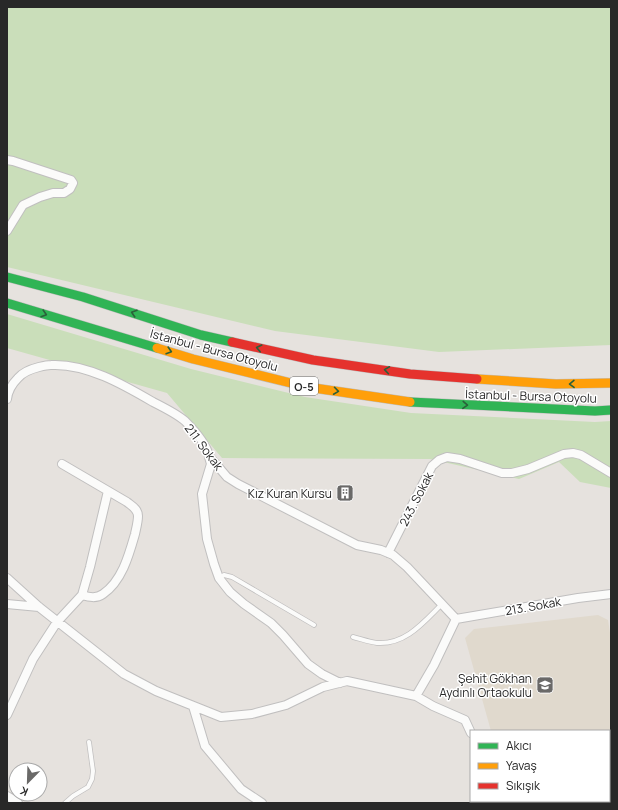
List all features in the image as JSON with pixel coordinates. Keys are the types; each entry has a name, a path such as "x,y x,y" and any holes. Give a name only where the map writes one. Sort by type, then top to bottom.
{"highway":[{"name":"İstanbul - Bursa Otoyolu","path":"7,277 83,297 201,335 313,360 410,374 556,384 611,383"},
{"name":"İstanbul - Bursa Otoyolu","path":"7,303 193,359 307,387 412,402 588,411 611,410"},
{"name":"O-5","path":"410,374 557,375"}],"street":[{"path":"7,160 71,180 73,182 70,189 64,193 53,193 23,205 7,231"},
{"name":"211. Sokak","path":"7,399 7,392 21,374 33,368 50,365 68,366 84,370 120,383 184,420 199,437 209,456 227,477 238,484 358,545 381,550 393,555 407,567 441,605 456,619"},
{"name":"243. Sokak","path":"388,553 432,466 447,457 460,459 502,473 512,473 528,469 564,454 572,453 581,455 611,473"},
{"path":"209,456 211,464 202,494 207,540 219,578 230,592 275,627 308,664 322,674 340,683"},
{"path":"62,464 127,502 136,509 138,515 137,526 125,566 112,586 102,594 95,597 82,595"},
{"path":"7,716 33,659 57,622 82,595 108,491"},
{"path":"7,578 57,622 124,674 156,691 221,717 252,714 286,705 324,687 347,681 416,696 433,706 465,720 470,731"},
{"name":"213. Sokak","path":"456,619 578,598 611,594"},
{"path":"7,604 40,608"},
{"path":"416,696 434,665 456,619"},
{"path":"194,706 205,746 241,789 262,803"},
{"path":"7,796 18,803"}],"lane":[{"path":"219,578 224,575 232,577 314,625"},
{"path":"353,637 377,643 399,640 411,633 441,605"},
{"path":"65,803 88,787 92,779 93,771 89,742"}],"shaded area":[{"name":"Şehit Gökhan Aydınlı Ortaokulu","path":"598,615 608,620 611,639 611,765 610,730 491,730 465,638 474,629"}],"green space":[{"path":"7,7 611,7 611,345 439,352 275,331 7,267"},
{"path":"7,314 191,369 305,397 411,413 595,422 611,421 611,488 580,482 559,462 519,479 430,459 222,458 167,393 7,348"}],"traffic: fast":[{"path":"7,277 83,297 201,335 232,342"},
{"path":"7,303 157,348"},
{"path":"410,402 595,411 611,410"}],"traffic: slow":[{"path":"157,348 193,359 307,387 410,402"},
{"path":"477,379 556,384 611,383"}],"traffic: jam":[{"path":"232,342 313,360 410,374 477,379"}],"place":[{"name":"Kız Kuran Kursu","path":"345,493"},
{"name":"Şehit Gökhan Aydınlı Ortaokulu","path":"545,685"}]}
